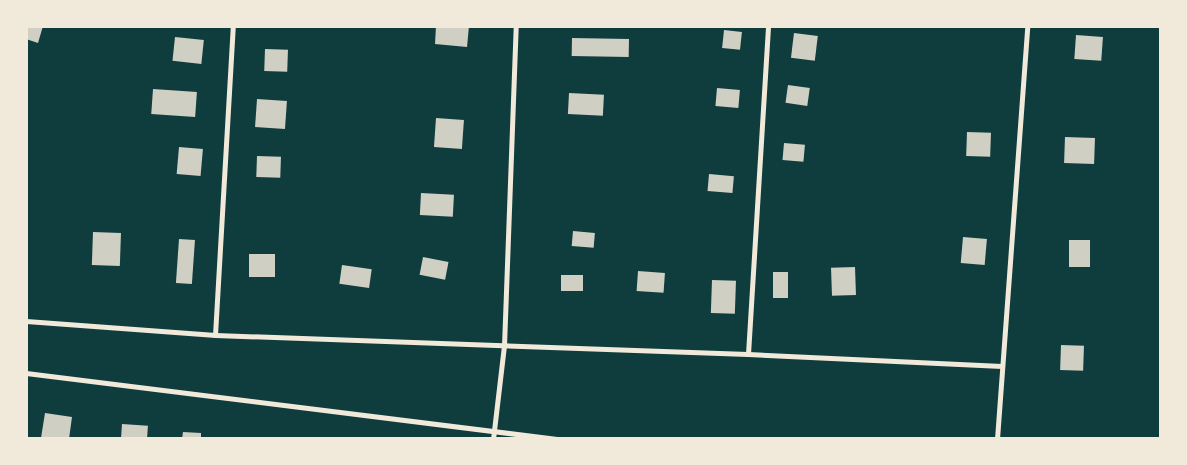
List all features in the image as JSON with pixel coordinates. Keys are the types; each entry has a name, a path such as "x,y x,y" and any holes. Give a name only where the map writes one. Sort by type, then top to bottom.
{"street":[{"path":"215,335 233,26"},
{"path":"493,439 504,346 516,26"},
{"path":"748,354 768,26"},
{"path":"998,439 1027,26"},
{"path":"26,321 215,335 748,354 1002,366"},
{"path":"26,373 557,439"}],"building":[{"path":"26,26 43,26 38,43 26,39"},
{"path":"436,26 469,26 467,47 435,44"},
{"path":"724,30 742,32 740,50 722,48"},
{"path":"794,33 818,36 815,61 791,58"},
{"path":"1076,35 1103,37 1101,61 1074,59"},
{"path":"175,37 204,40 201,64 172,61"},
{"path":"572,38 629,39 629,57 572,56"},
{"path":"265,49 288,50 287,72 264,71"},
{"path":"788,85 810,88 807,106 785,103"},
{"path":"717,88 740,90 738,108 715,106"},
{"path":"153,89 197,92 195,117 151,114"},
{"path":"569,93 604,95 603,116 568,114"},
{"path":"257,99 287,101 285,129 255,127"},
{"path":"436,118 464,120 462,149 434,147"},
{"path":"967,132 991,133 990,157 966,156"},
{"path":"1065,137 1095,138 1094,164 1064,163"},
{"path":"784,143 805,145 803,162 783,160"},
{"path":"179,147 203,149 201,176 177,174"},
{"path":"257,156 281,157 280,178 256,177"},
{"path":"709,174 734,176 732,193 708,191"},
{"path":"421,193 454,195 453,217 420,215"},
{"path":"573,231 595,233 594,248 572,246"},
{"path":"93,232 121,233 120,266 92,265"},
{"path":"963,237 987,239 985,265 961,263"},
{"path":"179,239 195,240 192,284 176,283"},
{"path":"1069,240 1090,240 1090,267 1069,267"},
{"path":"249,254 275,254 275,277 249,277"},
{"path":"423,257 449,262 445,280 420,275"},
{"path":"342,265 372,269 369,288 339,284"},
{"path":"855,267 856,295 832,296 831,268"},
{"path":"638,271 665,273 664,293 637,291"},
{"path":"773,272 788,272 788,298 773,298"},
{"path":"561,275 583,275 583,291 561,291"},
{"path":"712,280 736,281 735,314 711,313"},
{"path":"1061,345 1084,346 1083,371 1060,370"},
{"path":"45,413 72,417 69,439 41,438"},
{"path":"122,424 148,426 147,439 121,439"},
{"path":"183,432 201,433 201,439 182,439"}]}
